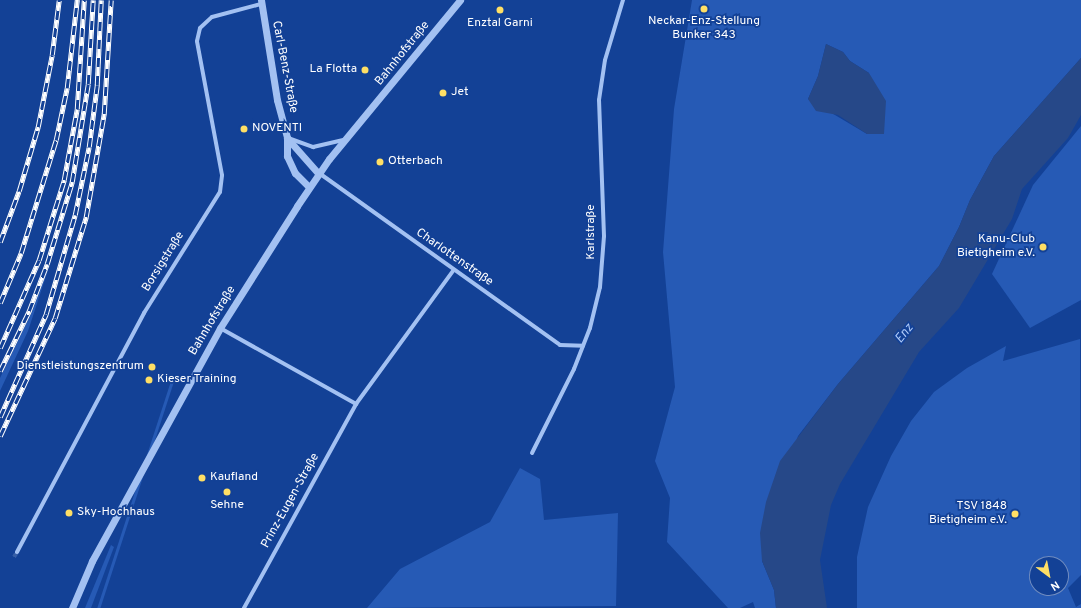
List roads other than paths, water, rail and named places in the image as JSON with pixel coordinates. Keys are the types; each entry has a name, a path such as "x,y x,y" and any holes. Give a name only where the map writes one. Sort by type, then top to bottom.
{"street":[{"name":"Bahnhofstraße","path":"72,608 92,561 220,328 309,187 345,139 394,83 460,0"},
{"name":"Karlstraße","path":"532,453 583,346 598,295 603,259 599,100 601,80 623,0"},
{"name":"Carl-Benz-Straße","path":"261,2 277,100 287,138 287,156 295,173 309,187"},
{"name":"Borsigstraße","path":"17,552 144,313 220,192 222,175 197,41 200,28 212,17 261,2"},
{"path":"287,138 313,147 345,139"},
{"name":"Carl-Benz-Straße","path":"287,138 318,173"},
{"name":"Charlottenstraße","path":"318,173 453,271 560,345 583,346"},
{"name":"Prinz-Eugen-Straße","path":"244,608 356,404 453,271"},
{"path":"220,328 356,404"}],"water":[{"path":"826,44 843,52 850,61 869,73 886,101 884,134 867,134 838,115 816,111 808,99 818,76"},
{"name":"Enz","path":"1081,58 1081,115 1068,138 1022,189 1012,219 959,308 919,352 840,484 831,505 820,560 827,608 776,608 774,590 762,561 760,533 766,502 780,461 838,384 939,266 959,227 970,200 994,156"}],"tunnel":[{"path":"14,557 17,552"}],"railway":[{"path":"0,242 19,191 38,127 52,55 59,0"},
{"path":"0,303 21,253 56,140 67,88 77,0"},
{"path":"0,348 39,260 64,180 77,109 84,0"},
{"path":"0,371 29,311 47,264 72,182 88,84 93,0"},
{"path":"0,417 46,314 75,215 89,147 97,85 101,0"},
{"path":"0,436 55,318 86,217 104,114 111,0"}],"place":[{"name":"Neckar-Enz-Stellung Bunker 343","path":"704,9"},
{"name":"Enztal Garni","path":"500,10"},
{"name":"La Flotta","path":"365,70"},
{"name":"Jet","path":"443,93"},
{"name":"NOVENTI","path":"244,129"},
{"name":"Otterbach","path":"380,162"},
{"name":"Kanu-Club Bietigheim e.V.","path":"1043,247"},
{"name":"Dienstleistungszentrum","path":"152,367"},
{"name":"Kieser Training","path":"149,380"},
{"name":"Kaufland","path":"202,478"},
{"name":"Sehne","path":"227,492"},
{"name":"Sky-Hochhaus","path":"69,513"},
{"name":"TSV 1848 Bietigheim e.V.","path":"1015,514"}]}
